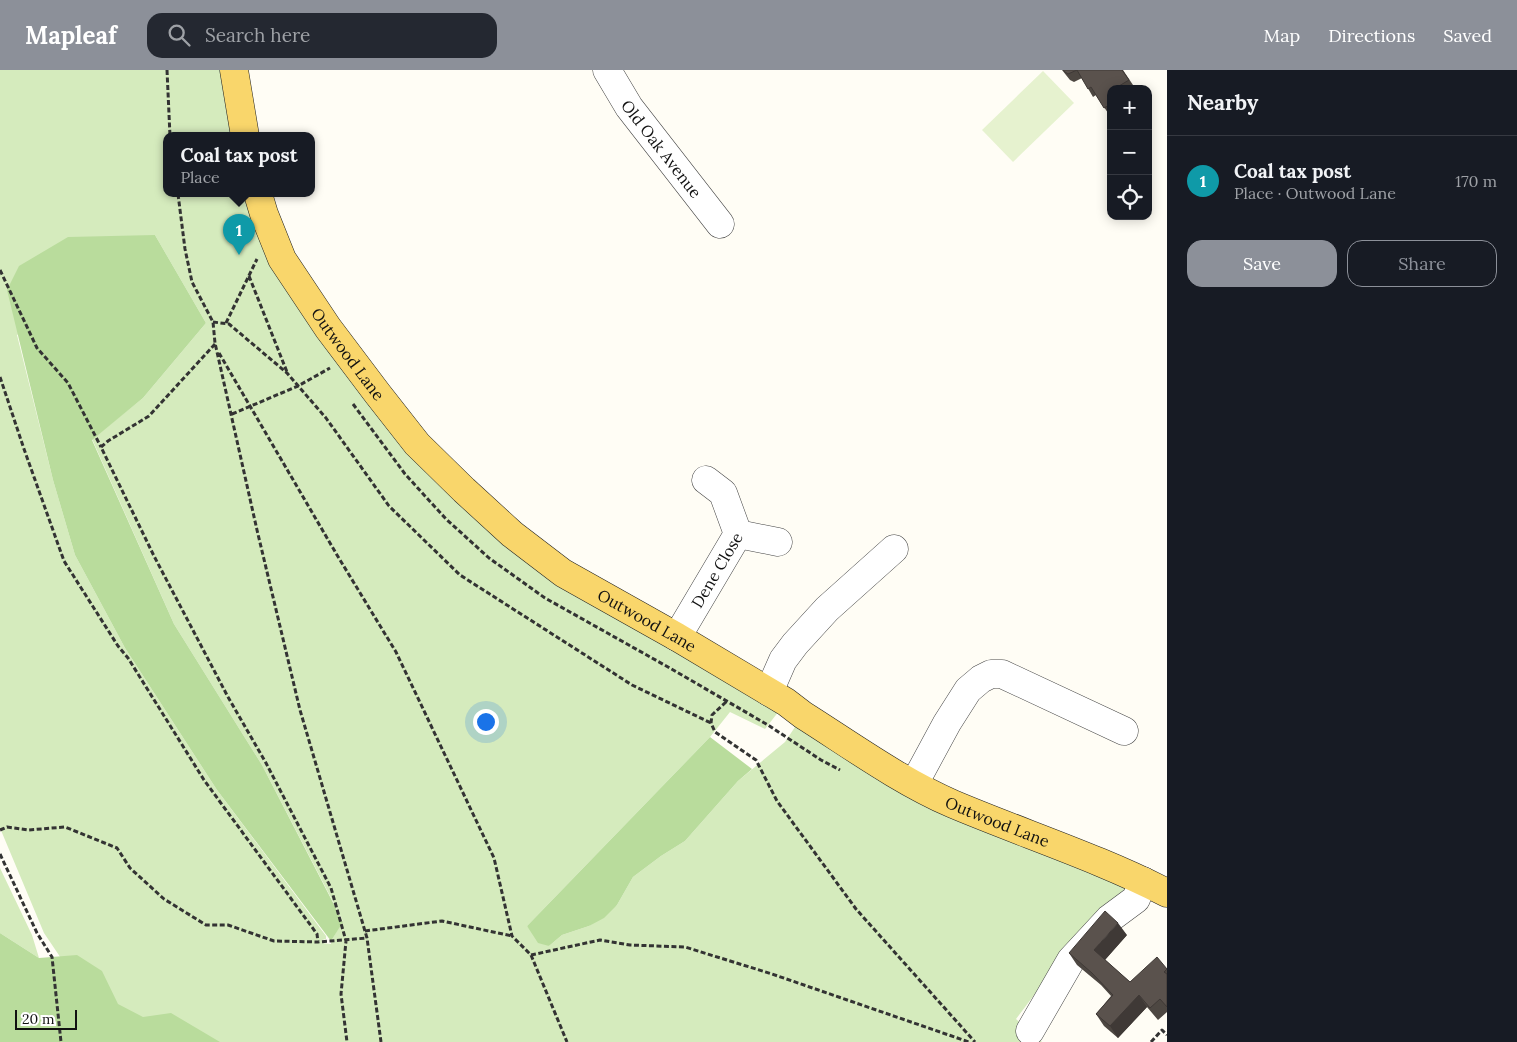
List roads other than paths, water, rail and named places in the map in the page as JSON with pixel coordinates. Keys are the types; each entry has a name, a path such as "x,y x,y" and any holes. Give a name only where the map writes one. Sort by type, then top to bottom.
{"main road":[{"path":"234,70 244,132"},
{"name":"Outwood Lane","path":"259,197 282,259 350,356 417,444 512,534 564,573 769,692 914,784 952,803 1143,881 1167,893"}],"street":[{"name":"Old Oak Avenue","path":"607,70 629,107 720,224"},
{"name":"Dene Close","path":"677,637 738,534 723,493 706,480"},
{"path":"738,534 778,542"},
{"path":"769,692 783,660 795,644 827,609 894,549"},
{"path":"914,784 946,723 968,690 981,679 991,674 1002,674 1124,731"},
{"path":"1030,1031 1071,960 1109,918 1136,899 1143,881"}],"place":[{"name":"Coal tax post","path":"239,255"}]}
